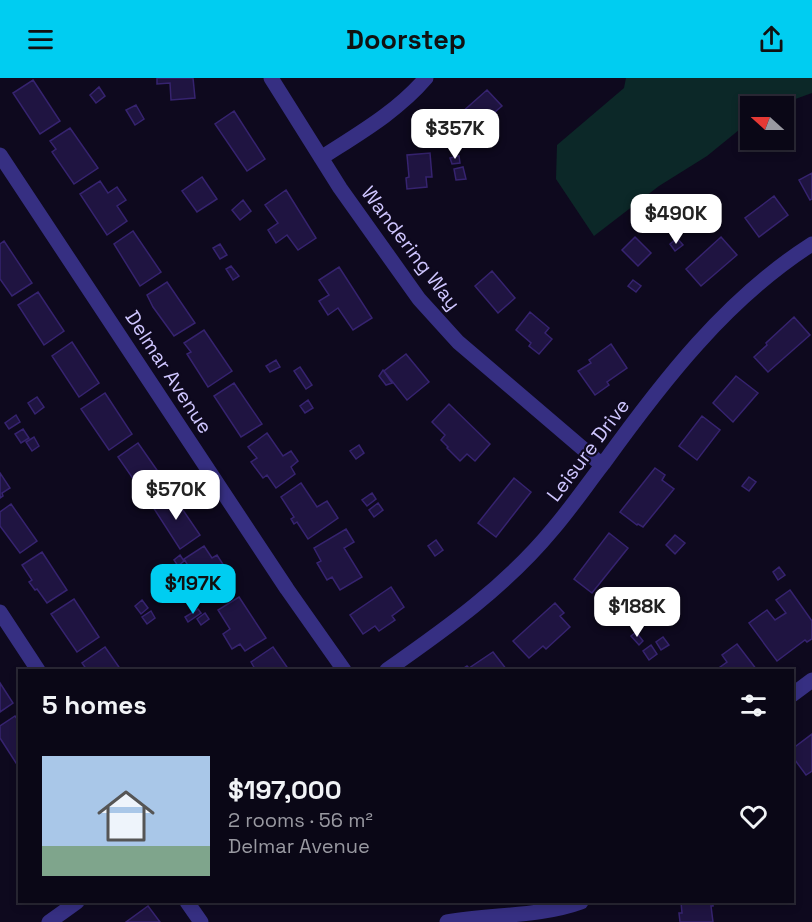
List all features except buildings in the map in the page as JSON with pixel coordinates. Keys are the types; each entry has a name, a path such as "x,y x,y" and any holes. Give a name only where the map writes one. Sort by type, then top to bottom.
{"street":[{"name":"Wandering Way","path":"271,78 340,188 419,299 467,350 602,465"},
{"path":"321,158 382,119 415,91 426,78"},
{"name":"Delmar Avenue","path":"0,155 280,579 343,669"},
{"name":"Leisure Drive","path":"388,669 473,608 517,570 553,530 703,337 740,300 793,256 812,244"},
{"path":"0,612 37,669"},
{"path":"794,694 812,680"},
{"path":"49,922 76,903"},
{"path":"188,903 201,922"},
{"path":"447,922 532,912 578,903"}],"green space":[{"path":"626,78 812,78 812,93 794,100 794,96 740,96 740,129 707,156 659,186 594,236 556,179 557,145 624,88"}]}
